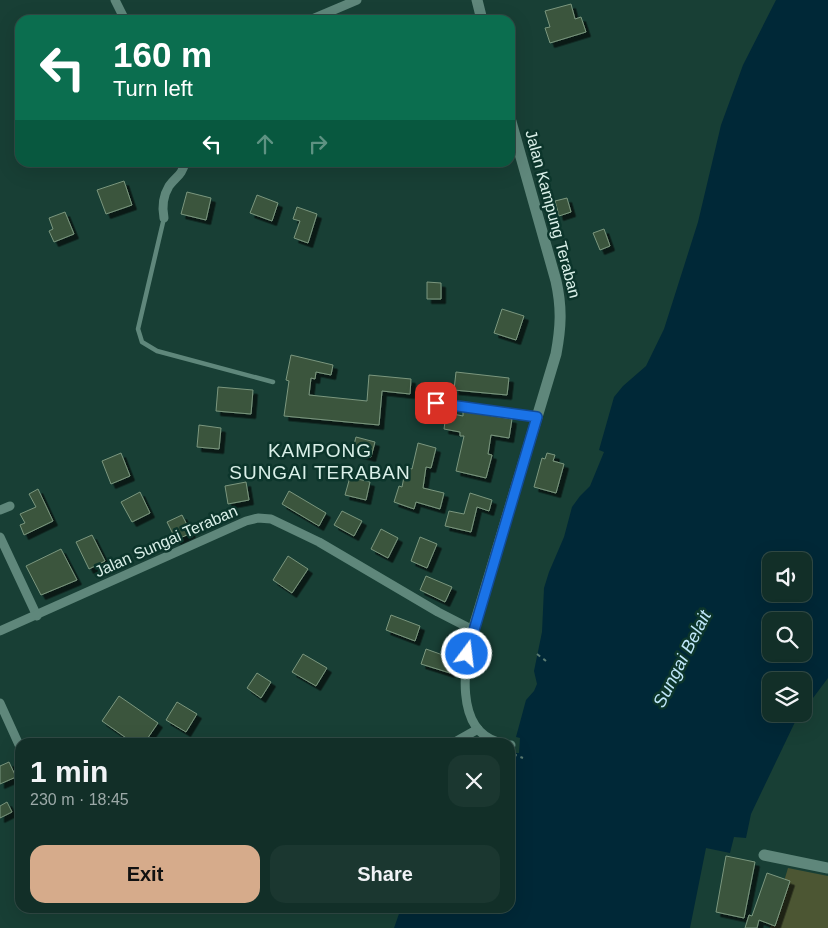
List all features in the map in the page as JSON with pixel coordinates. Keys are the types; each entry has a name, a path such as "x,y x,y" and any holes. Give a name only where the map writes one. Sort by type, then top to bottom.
{"street":[{"path":"116,0 123,15"},
{"path":"322,15 357,0"},
{"path":"477,0 481,15"},
{"name":"Jalan Kampung Teraban","path":"478,729 467,702 465,684 467,654 556,354 561,327 561,304 556,281 515,136"},
{"path":"164,218 162,208 169,187 183,172 184,167"},
{"path":"0,510 10,506"},
{"name":"Jalan Sungai Teraban","path":"0,631 37,616 215,534 258,518 271,519 319,542 438,612 473,630"},
{"path":"0,537 37,616"},
{"path":"0,703 16,738"},
{"path":"462,738 478,729 488,738"},
{"path":"764,854 828,868"}],"lane":[{"path":"164,218 138,329 142,342 156,351 274,382"},
{"path":"436,403 537,417"}],"path":[{"path":"537,654 546,662"},
{"path":"515,752 523,758"}],"green space":[{"path":"788,868 828,876 828,928 770,928"}],"water":[{"name":"Sungai Belait","path":"776,0 828,0 828,678 812,699 812,672 762,672 762,722 795,722 751,814 746,838 734,837 730,853 706,848 690,928 394,928 399,913 515,913 515,753 519,753 520,738 516,737 526,700 537,684 534,671 542,632 544,588 564,537 572,507 590,486 604,452 599,450 614,397 623,386 646,366 664,329 698,222 721,125 743,65"}],"building":[{"path":"571,4 575,19 581,17 586,32 550,43 545,28 550,27 545,11"},
{"path":"124,181 132,205 106,214 97,190"},
{"path":"187,192 211,198 206,220 181,214"},
{"path":"257,195 278,203 272,221 250,213"},
{"path":"567,198 571,212 559,216 555,201"},
{"path":"297,207 317,214 308,243 294,238 300,221 293,219"},
{"path":"65,212 74,234 54,242 49,231 53,229 49,218"},
{"path":"604,229 610,246 600,250 593,233"},
{"path":"427,282 441,283 441,299 427,299"},
{"path":"502,309 524,316 516,340 494,333"},
{"path":"291,355 333,365 331,375 316,372 315,379 311,378 309,395 367,401 369,375 411,379 410,394 382,391 379,425 284,416 289,381 286,380"},
{"path":"456,372 509,378 507,395 454,390"},
{"path":"218,387 253,390 251,414 216,411"},
{"path":"463,411 512,419 509,438 491,435 488,454 492,455 486,478 456,471 464,436 460,436 460,432 444,429 445,422 451,422 453,414 463,416"},
{"path":"199,425 221,428 219,449 197,447"},
{"path":"356,437 375,442 371,457 352,452"},
{"path":"418,443 436,448 431,468 426,467 423,488 444,493 440,509 416,502 414,509 394,502 399,486 402,487 406,467 412,469"},
{"path":"121,453 130,476 111,484 102,461"},
{"path":"547,453 555,455 553,461 564,464 556,493 534,487 542,458 545,459"},
{"path":"350,477 370,482 366,500 345,495"},
{"path":"246,482 249,500 228,504 225,486"},
{"path":"38,489 53,521 24,535 20,525 25,523 20,514 36,507 29,494"},
{"path":"289,491 326,513 319,526 282,504"},
{"path":"140,492 150,513 132,522 121,502"},
{"path":"470,493 492,500 489,511 477,507 471,532 445,526 449,511 464,514"},
{"path":"342,511 362,521 354,536 334,525"},
{"path":"182,515 191,533 176,540 167,522"},
{"path":"381,529 398,538 388,558 371,549"},
{"path":"92,535 105,561 89,569 76,542"},
{"path":"420,537 437,544 427,568 411,561"},
{"path":"61,549 77,580 41,595 26,566"},
{"path":"288,556 308,569 292,593 273,580"},
{"path":"426,576 452,587 445,602 420,590"},
{"path":"391,615 420,626 415,641 386,630"},
{"path":"426,649 454,659 450,673 421,664"},
{"path":"303,654 327,668 316,686 292,672"},
{"path":"257,673 271,682 261,698 247,688"},
{"path":"119,696 158,723 148,738 126,738 102,721"},
{"path":"177,702 197,714 186,732 166,720"},
{"path":"9,762 15,777 0,784 0,766"},
{"path":"7,802 12,812 0,818 0,806"},
{"path":"726,856 755,862 744,918 716,912"},
{"path":"767,873 790,881 775,926 759,920 757,928 745,928 749,915 752,916"}],"district":[{"name":"KAMPONG SUNGAI TERABAN","path":"320,461"}],"route":[{"path":"436,403 537,417 467,654"}]}
